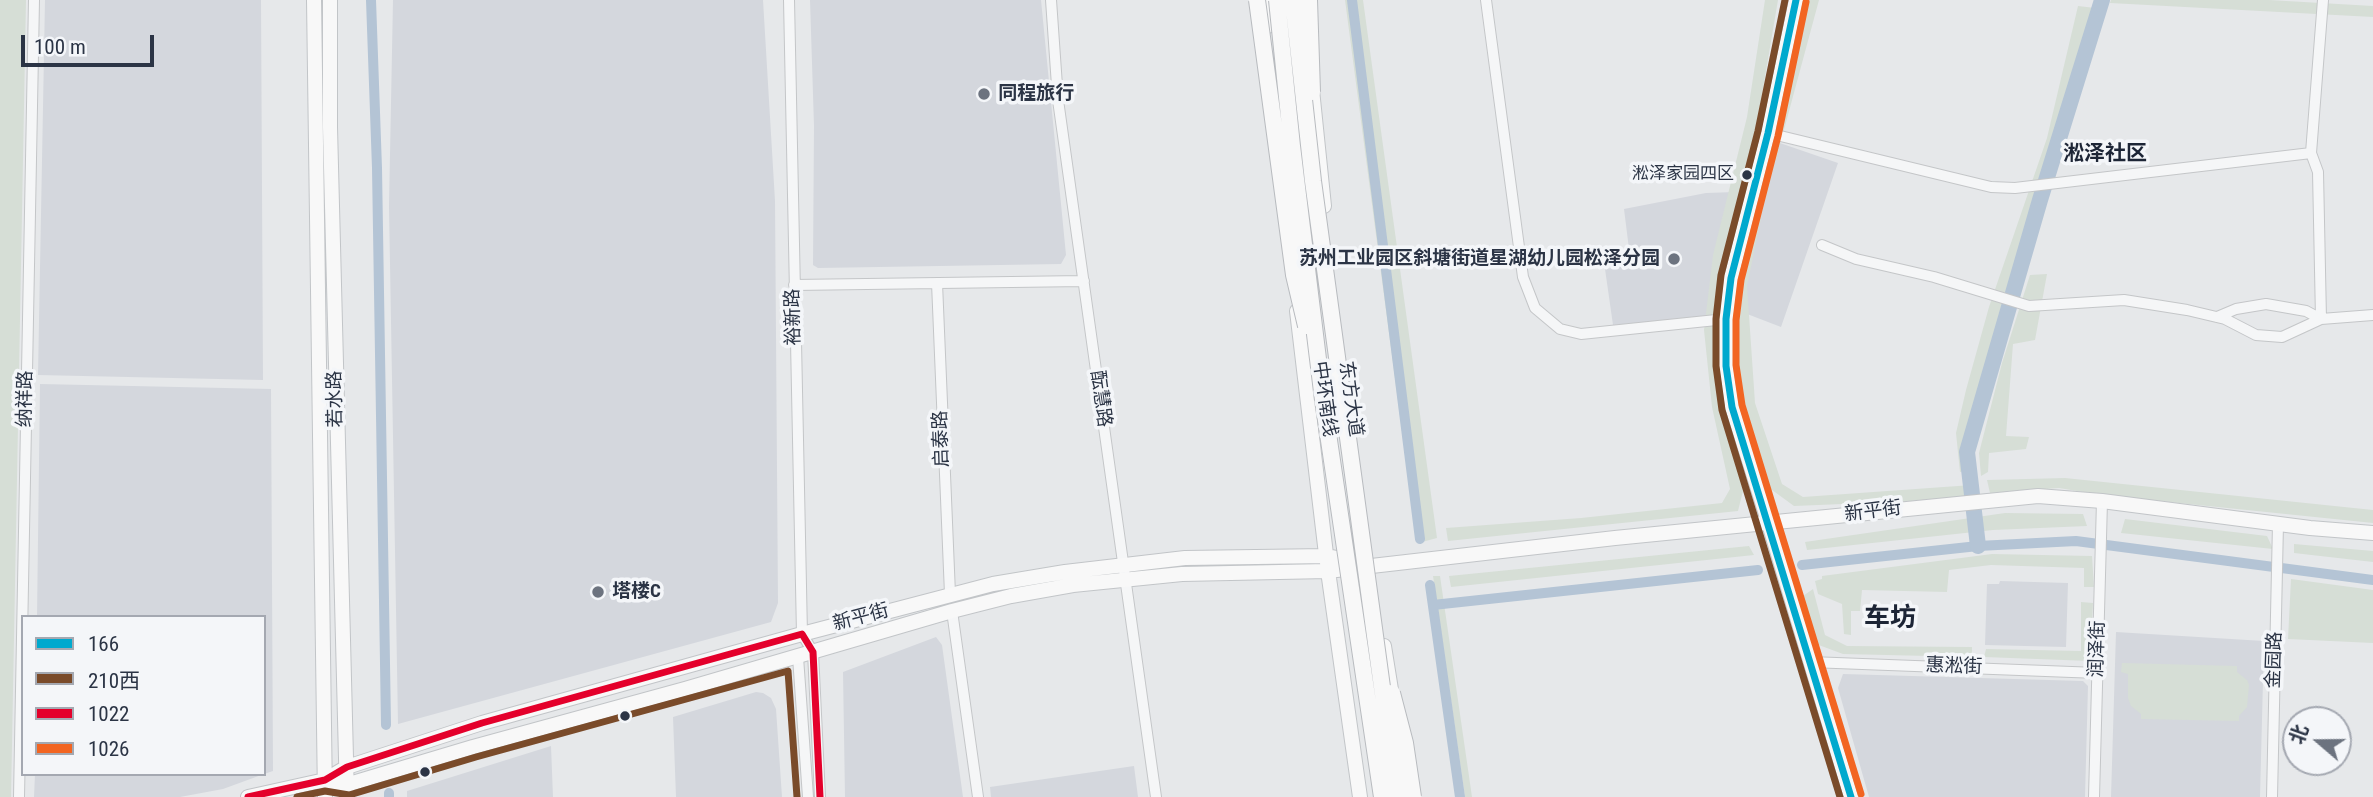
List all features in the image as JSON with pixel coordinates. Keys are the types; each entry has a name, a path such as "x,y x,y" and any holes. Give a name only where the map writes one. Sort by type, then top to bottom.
{"highway":[{"path":"1257,0 1294,275 1323,400"},
{"name":"中环南线","path":"1277,0 1323,400 1382,797"},
{"name":"中环南线","path":"1293,0 1313,181 1397,797"},
{"path":"1309,0 1313,181"},
{"path":"1375,622 1405,743 1413,797"}],"main road":[{"name":"若水路","path":"314,0 325,797"},
{"name":"若水路","path":"330,0 330,127 346,791"},
{"path":"1265,0 1304,377 1360,797"},
{"name":"东方大道","path":"1303,0 1323,200 1372,565 1407,797"},
{"path":"1796,0 1768,133 1731,278 1726,319 1726,366 1731,407 1851,797"},
{"name":"新平街","path":"325,780 346,791 473,747 798,657 952,611 1011,596 1073,585 1182,574 1328,571 2038,496 2373,533"},
{"name":"新平街","path":"248,797 325,780 346,767 482,723 993,584 1122,564 1185,558 1327,556 1372,565"},
{"name":"裕新路","path":"798,657 802,634"}],"street":[{"name":"纳祥路","path":"22,615 33,0"},
{"name":"裕新路","path":"789,0 802,634"},
{"name":"酝慧路","path":"1051,0 1058,100 1156,797"},
{"path":"1486,0 1523,277 1535,308 1560,329 1581,334 1726,319"},
{"path":"2321,319 2318,172 2311,153 2323,0"},
{"path":"1768,133 1990,187 2015,188 2311,153"},
{"path":"1822,245 1856,259 1934,276 2029,306 2124,300 2217,317 2256,335 2282,337 2321,319 2373,315"},
{"path":"794,285 1084,281"},
{"name":"启泰路","path":"937,283 950,594"},
{"path":"2217,317 2236,309 2266,304 2306,312 2321,319"},
{"name":"润泽街","path":"2094,797 2102,501"},
{"name":"金园路","path":"2272,797 2278,524"},
{"path":"952,611 978,797"},
{"path":"802,634 813,652 820,797"},
{"name":"裕新路","path":"798,657 808,797"},
{"name":"惠淞街","path":"1810,662 2098,673"},
{"name":"纳祥路","path":"19,797 21,683"}],"shaded area":[{"path":"0,0 26,0 11,797 0,797"},
{"path":"45,0 261,0 263,380 38,375"},
{"path":"393,0 763,0 775,201 778,603 771,622 398,724 389,206"},
{"path":"810,0 1041,0 1066,255 1061,264 818,268 813,265 814,126"},
{"path":"1345,0 1363,0 1437,538 1422,542 1411,500"},
{"path":"1765,0 1778,0 1758,118 1724,257 1715,328 1720,392 1743,491 1738,511 1448,541 1446,528 1581,518 1722,503 1730,489 1712,407 1704,330 1713,255 1747,117"},
{"path":"1807,0 1819,0 1764,204 1747,286 1755,403 1782,484 1803,497 1972,485 1973,496 1794,506 1768,487 1743,410 1734,340 1735,290"},
{"path":"2111,0 2269,0 2373,6 2373,17 2110,3"},
{"path":"2078,6 2095,8 1969,442 1971,469 1960,472 1956,433 1966,390 1989,307 2047,138"},
{"path":"1777,142 1838,163 1781,327 1742,312 1746,268"},
{"name":"苏州工业园区斜塘街道星湖幼儿园松泽分园","path":"1735,192 1710,316 1613,325 1605,269 1631,265 1624,209 1706,193"},
{"path":"2047,274 2035,340 2013,344 2006,436 2029,437 2026,449 1989,453 1988,472 1981,476 1979,453 2002,363 2030,275"},
{"path":"40,384 271,389 273,771 266,773 266,615 37,615"},
{"path":"2065,478 2373,510 2373,523 2101,495 2059,488 1990,493 1987,480"},
{"path":"2005,513 2083,514 2087,526 1993,530 1807,550 1805,542"},
{"path":"2125,519 2267,536 2273,549 2121,533"},
{"path":"2294,544 2373,551 2373,562 2294,553"},
{"path":"1749,546 1754,555 1451,587 1449,576"},
{"path":"1992,554 2092,556 2094,587 2084,587 2084,568 1991,565 1949,570 1947,592 1862,590 1860,611 1851,611 1851,635 1844,634 1842,604 1818,594 1815,581 1822,579 1822,576"},
{"path":"1433,576 1440,576 1472,797 1465,797"},
{"path":"2291,579 2373,590 2373,643 2288,639"},
{"path":"2000,581 2068,583 2066,647 1985,645 1987,584 1999,584"},
{"path":"1813,589 1825,635 1847,646 1972,647 1972,657 1843,654 1816,644 1803,596"},
{"path":"2081,602 2093,603 2090,661 1984,657 1986,649 2081,651"},
{"path":"2116,632 2264,641 2260,797 2111,797"},
{"path":"936,637 942,645 963,797 845,797 843,672"},
{"path":"2122,663 2237,666 2237,672 2249,685 2247,707 2239,716 2239,721 2141,719 2141,714 2131,706 2128,698 2128,674 2121,672"},
{"path":"1843,674 2083,681 2088,686 2085,797 1869,797 1838,688"},
{"path":"756,692 771,698 776,709 782,797 676,797 673,717"},
{"path":"551,746 553,797 407,797 407,791"},
{"path":"1134,766 1138,797 991,797 990,787"},
{"path":"35,776 259,776 223,789 180,797 34,797"}],"waterway":[{"path":"371,0 377,168 386,725"},
{"path":"1352,0 1420,539"},
{"path":"1978,546 1967,452 2040,200 2102,0"},
{"path":"1802,565 1978,546 2076,541 2373,580"},
{"path":"1433,605 1758,570"},
{"path":"1430,585 1460,797"}],"transit line":[{"name":"210西","path":"1785,0 1758,131 1721,275 1716,319 1716,366 1722,410 1840,797"},
{"name":"166","path":"1796,0 1768,133 1731,278 1726,319 1726,366 1732,407 1851,797"},
{"name":"1026","path":"1806,2 1778,136 1741,280 1736,320 1736,365 1742,405 1861,794"},
{"name":"1022","path":"248,797 325,780 347,767 482,723 802,634 813,652 820,797"},
{"name":"210西","path":"297,797 325,791 349,795 788,671 797,797"}],"place":[{"name":"同程旅行","path":"984,94"},
{"name":"淞泽家园四区","path":"1747,175"},
{"name":"苏州工业园区斜塘街道星湖幼儿园松泽分园","path":"1674,259"},
{"name":"塔楼C","path":"598,592"}],"district":[{"name":"淞泽社区","path":"2105,155"},
{"name":"车坊","path":"1890,619"}]}
